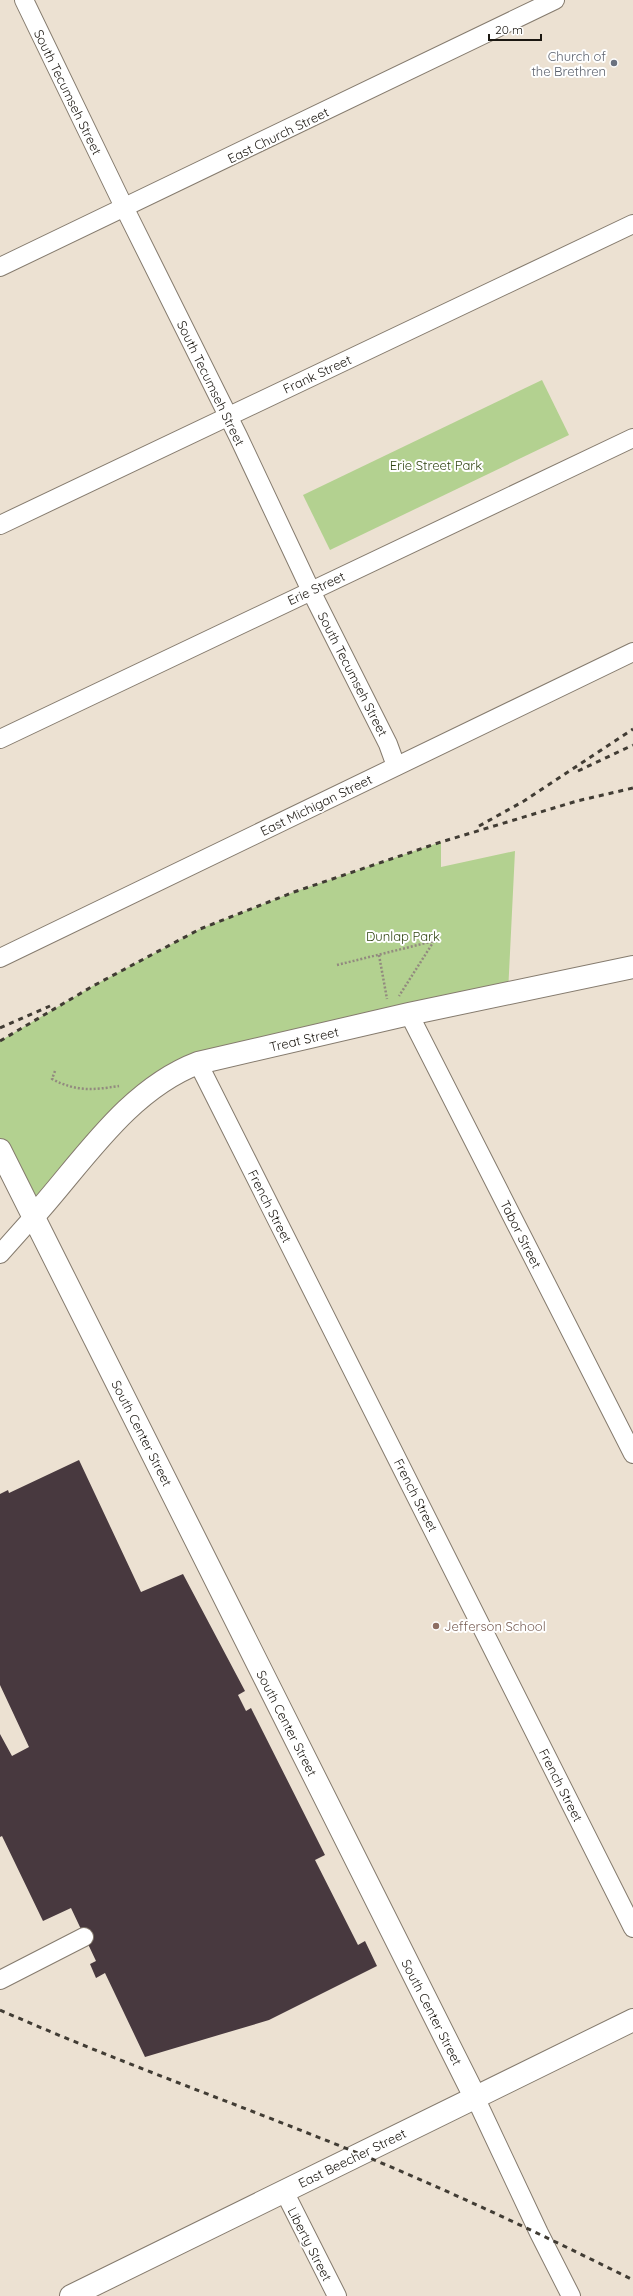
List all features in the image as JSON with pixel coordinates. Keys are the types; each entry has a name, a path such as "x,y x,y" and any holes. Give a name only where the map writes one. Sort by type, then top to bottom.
{"street":[{"name":"South Tecumseh Street","path":"24,0 125,209 228,416 311,591 388,744 396,766"},
{"name":"East Church Street","path":"0,267 125,209 555,0"},
{"name":"Frank Street","path":"0,525 633,224"},
{"name":"Erie Street","path":"0,739 633,438"},
{"name":"East Michigan Street","path":"0,958 633,652"},
{"name":"Treat Street","path":"33,1217 123,1115 158,1083 179,1070 198,1063 404,1005 633,967"},
{"name":"Tabor Street","path":"404,1005 633,1454"},
{"name":"French Street","path":"198,1063 633,1928"},
{"name":"South Center Street","path":"0,1150 475,2097 539,2233 571,2296"},
{"path":"0,1254 33,1217"},
{"path":"0,1980 84,1936"},
{"name":"East Beecher Street","path":"71,2296 633,2020"},
{"name":"Liberty Street","path":"284,2191 337,2296"}],"path":[{"path":"337,965 434,941 404,1005"},
{"path":"379,955 387,999"},
{"path":"54,1071 52,1079 69,1088 94,1090 119,1086"}],"green space":[{"name":"Erie Street Park","path":"542,380 569,435 330,550 303,495"},
{"name":"Dunlap Park","path":"441,842 441,867 515,851 508,993 179,1070 33,1217 0,1150 0,1041 93,986 200,929 294,892"}],"building":[{"path":"79,1460 141,1592 183,1574 245,1691 238,1695 246,1711 251,1708 325,1855 315,1860 358,1945 365,1941 377,1966 269,2020 145,2057 105,1973 96,1978 90,1964 96,1961 71,1908 43,1921 2,1836 0,1837 0,1734 12,1756 29,1747 0,1685 0,1494 8,1490 9,1493"}],"railway":[{"path":"479,826 524,801 633,729"},
{"path":"578,771 633,745"},
{"path":"0,1041 93,986 200,929 294,892 441,842 577,801 633,788"},
{"path":"0,1028 50,1006"},
{"path":"0,2010 89,2048 394,2168 497,2214 633,2280"}],"place":[{"name":"Church of the Brethren","path":"614,63"},
{"name":"Jefferson School","path":"436,1626"}]}
